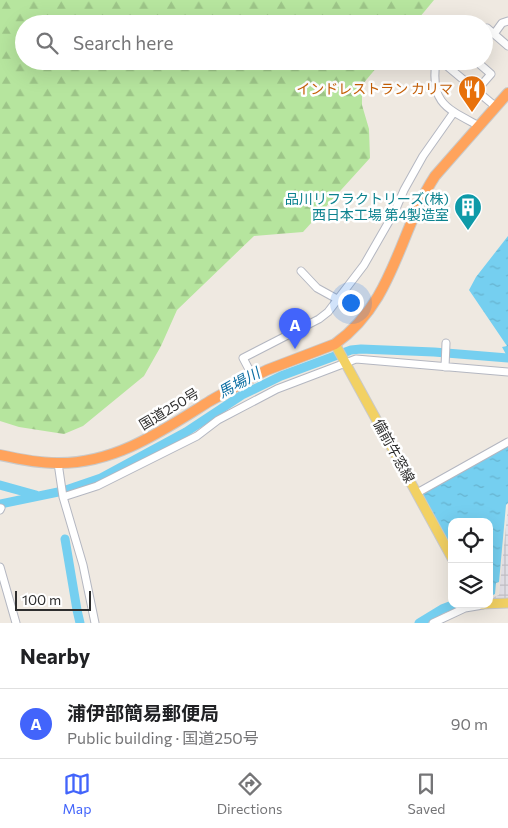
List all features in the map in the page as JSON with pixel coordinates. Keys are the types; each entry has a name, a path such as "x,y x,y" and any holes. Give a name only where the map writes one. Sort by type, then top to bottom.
{"highway":[{"name":"国道250号","path":"0,455 32,461 58,463 93,460 107,456 131,447 170,427 253,376 336,346 360,322 388,280 425,191 435,176 508,93"}],"main road":[{"name":"備前牛窓線","path":"336,346 448,551"},
{"path":"493,604 508,602"}],"street":[{"path":"508,21 502,23 494,34 508,46"},
{"path":"436,70 435,88 442,102 454,112 479,126"},
{"path":"453,70 496,107"},
{"path":"477,90 491,74 486,70"},
{"path":"253,376 243,358 319,319 328,312 364,265 395,211 404,190 423,156 454,112"},
{"path":"395,211 413,220"},
{"path":"301,271 317,288 337,299"},
{"path":"445,366 446,343"},
{"path":"63,496 97,486 197,436 218,420 277,389 345,362 356,359 508,372"},
{"path":"417,493 508,442"},
{"path":"58,463 63,496 83,565 95,623"},
{"path":"0,567 16,623"},
{"path":"433,623 465,608"}],"shaded area":[{"path":"508,507 508,600 493,602 493,597 499,595"}],"green space":[{"path":"0,0 434,0 422,15 15,15 15,70 374,70 362,85 362,105 369,129 370,158 303,232 254,236 177,310 161,346 144,376 83,426 64,434 19,427 0,421"}],"water":[{"path":"508,236 508,358 502,347 507,346 469,290 476,277"},
{"path":"508,446 508,503 506,505 499,582 496,583 495,594 493,595 493,518 448,518 448,541 420,493"}],"waterway":[{"name":"馬場川","path":"0,504 63,491 101,478 186,432 242,395 281,376 351,350 434,352 508,358"},
{"name":"馬場川","path":"0,485 36,495"},
{"path":"65,539 80,623"},
{"path":"419,623 448,607"}],"place":[{"name":"インドレストラン カリマ","path":"472,113"},
{"name":"品川リフラクトリーズ(株) 西日本工場 第4製造室","path":"468,231"},
{"name":"浦伊部簡易郵便局","path":"295,349"}]}
